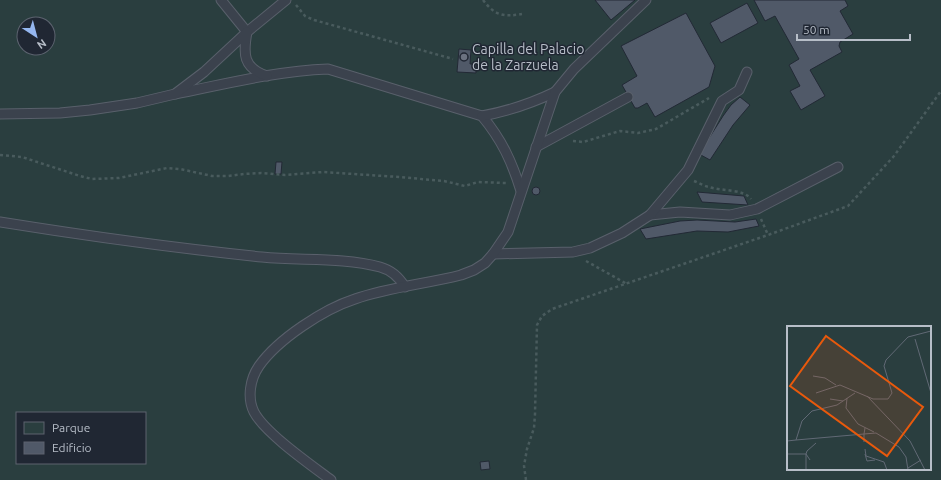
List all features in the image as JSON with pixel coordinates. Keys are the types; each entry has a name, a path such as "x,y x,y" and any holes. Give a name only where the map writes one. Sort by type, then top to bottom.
{"lane":[{"path":"221,0 246,32 244,50 248,65 258,73 267,76"},
{"path":"175,94 204,72 246,32 286,0"},
{"path":"331,480 286,445 261,422 255,413 251,403 250,390 258,367 281,343 319,316 342,304 355,299 461,275 474,270 485,263 508,232 555,92 574,69 646,0"},
{"path":"0,114 60,113 90,110 137,103 267,76 306,70 328,70 482,116 505,112 528,105 555,92"},
{"path":"493,254 573,252 590,248 622,233 650,215 688,170 722,101 739,90 747,72"},
{"path":"536,147 628,96"},
{"path":"482,116 494,130 512,164 521,191"},
{"path":"650,215 680,212 730,215 757,209 838,167"},
{"path":"0,222 82,236 183,249 269,258 354,263 380,267 400,278 405,287"}],"path":[{"path":"292,0 305,16 314,20 453,58"},
{"path":"483,0 496,13 508,17 522,14"},
{"path":"526,480 524,466 527,449 534,428 535,414 537,325 542,316 552,309 628,284 848,206 894,156 941,91"},
{"path":"562,132 567,139 583,142 620,131 638,133 656,129 711,97"},
{"path":"0,155 22,157 92,179 119,178 167,168 180,169 212,176 261,173 285,175 323,172 350,173 444,182 465,186 478,182 506,183 518,179"},
{"path":"684,175 709,187 742,192 749,196 757,209 768,235"},
{"path":"573,252 594,267 628,284"}],"green space":[{"path":"0,0 941,0 941,480 0,480"}],"building":[{"path":"595,0 635,0 611,20"},
{"path":"754,0 845,0 848,6 840,11 853,34 840,42 839,46 842,52 810,70 825,96 801,110 790,91 800,86 789,65 799,59 775,16 765,21"},
{"path":"747,3 758,23 721,43 710,23"},
{"path":"686,13 715,66 709,87 655,117 647,103 635,108 622,85 637,76 621,46"},
{"name":"Capilla del Palacio de la Zarzuela","path":"459,49 471,50 470,64 476,64 476,73 457,72"},
{"path":"740,97 750,105 733,125 710,160 699,154 723,116 731,105"},
{"path":"276,162 282,162 281,174 275,174"},
{"path":"534,187 538,187 540,191 538,195 534,195 532,193 532,189"},
{"path":"697,192 744,196 748,205 702,202"},
{"path":"756,219 759,226 728,232 697,231 646,239 640,229 680,221 697,220 735,222"},
{"path":"489,461 490,469 481,470 480,462"}],"place":[{"name":"Capilla del Palacio de la Zarzuela","path":"464,57"}]}
